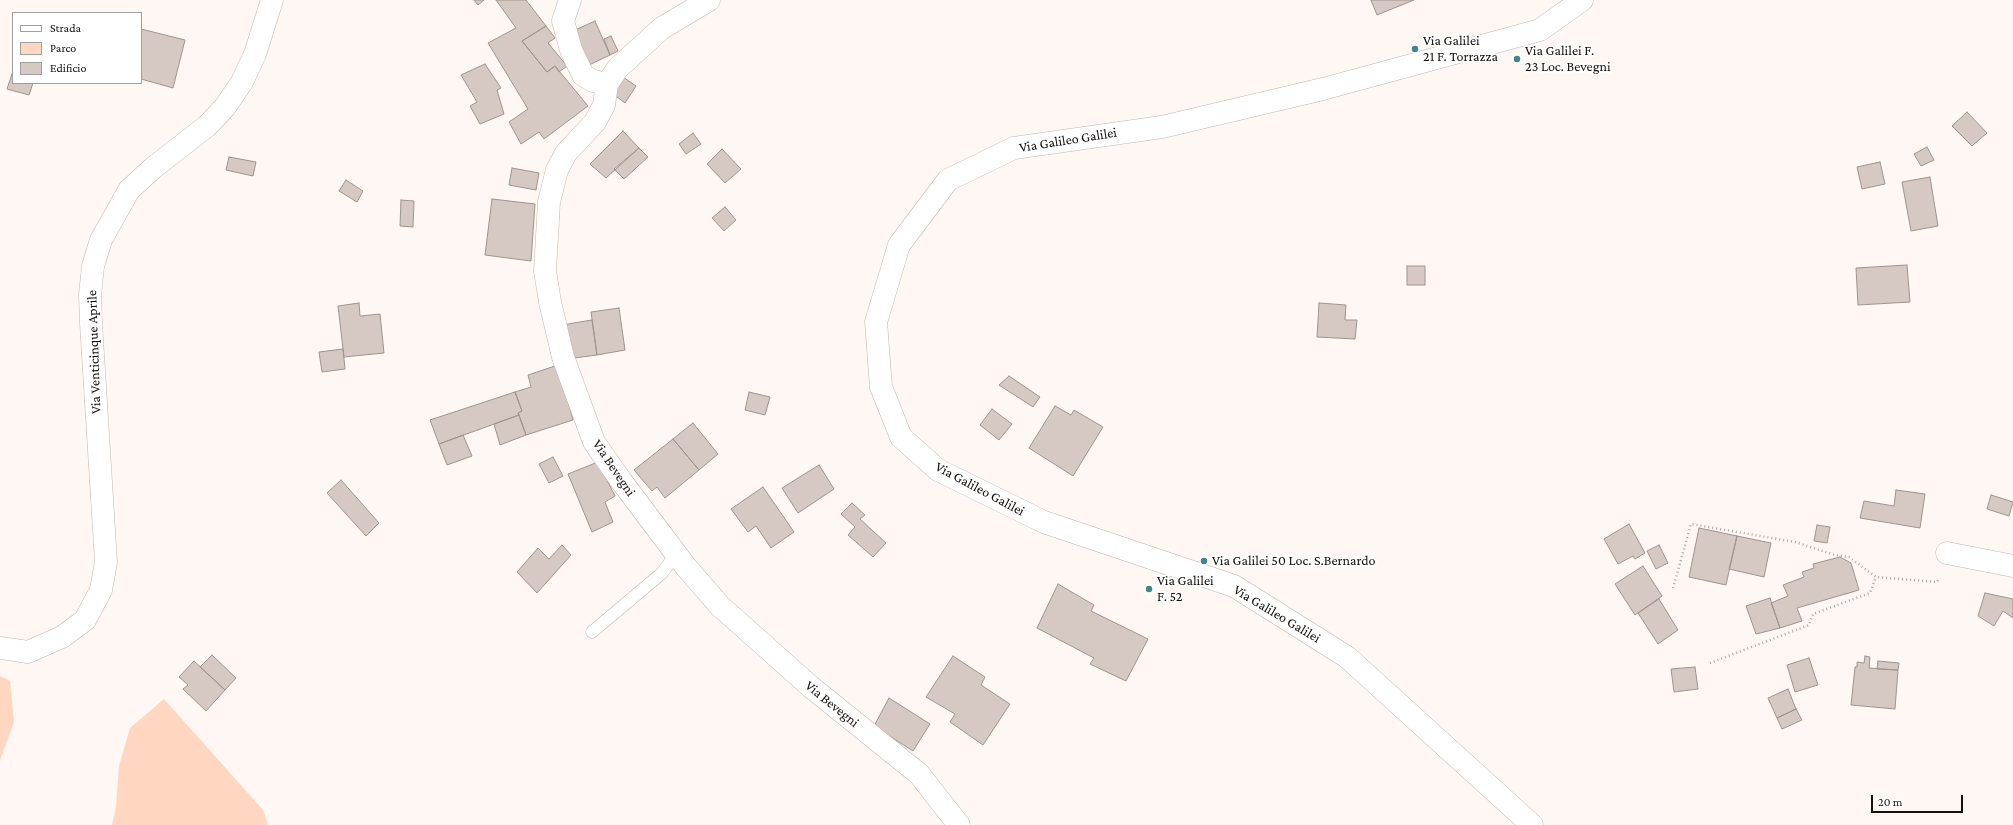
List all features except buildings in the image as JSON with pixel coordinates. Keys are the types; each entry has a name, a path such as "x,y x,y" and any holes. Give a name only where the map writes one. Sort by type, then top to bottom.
{"main road":[{"name":"Via Venticinque Aprile","path":"0,648 28,652 62,637 85,620 101,590 106,562 91,324 90,296 93,266 101,240 129,190 153,168 207,126 225,107 242,82 255,54 272,0"},
{"path":"570,0 563,21 571,50 583,75 593,81 607,84"},
{"name":"Via Bevegni","path":"709,0 662,28 622,64 607,84 604,105 595,122 566,153 556,176 549,202 546,231 546,271 550,302 563,357 594,442 676,554 720,606 811,687 919,774 959,825"},
{"name":"Via Galileo Galilei","path":"1532,825 1347,656 1234,586 1044,522 938,470 901,437 881,387 876,322 899,245 948,180 1014,148 1162,127 1323,89 1540,30 1582,0"},
{"path":"1947,553 2013,566"}],"lane":[{"path":"592,632 662,573 676,554"}],"path":[{"path":"1673,588 1691,524 1796,542 1835,555 1849,557 1876,576 1937,582 1947,553"},
{"path":"1710,663 1809,625 1813,614 1870,593 1876,576"}],"green space":[{"path":"0,676 10,681 14,722 0,760"},
{"path":"164,699 263,810 268,825 112,825 116,807 119,766 130,728"}],"place":[{"name":"Via Galilei 21 F. Torrazza","path":"1415,49"},
{"name":"Via Galilei F. 23 Loc. Bevegni","path":"1517,59"},
{"name":"Via Galilei 50 Loc. S.Bernardo","path":"1204,561"},
{"name":"Via Galilei F. 52","path":"1149,589"}]}
